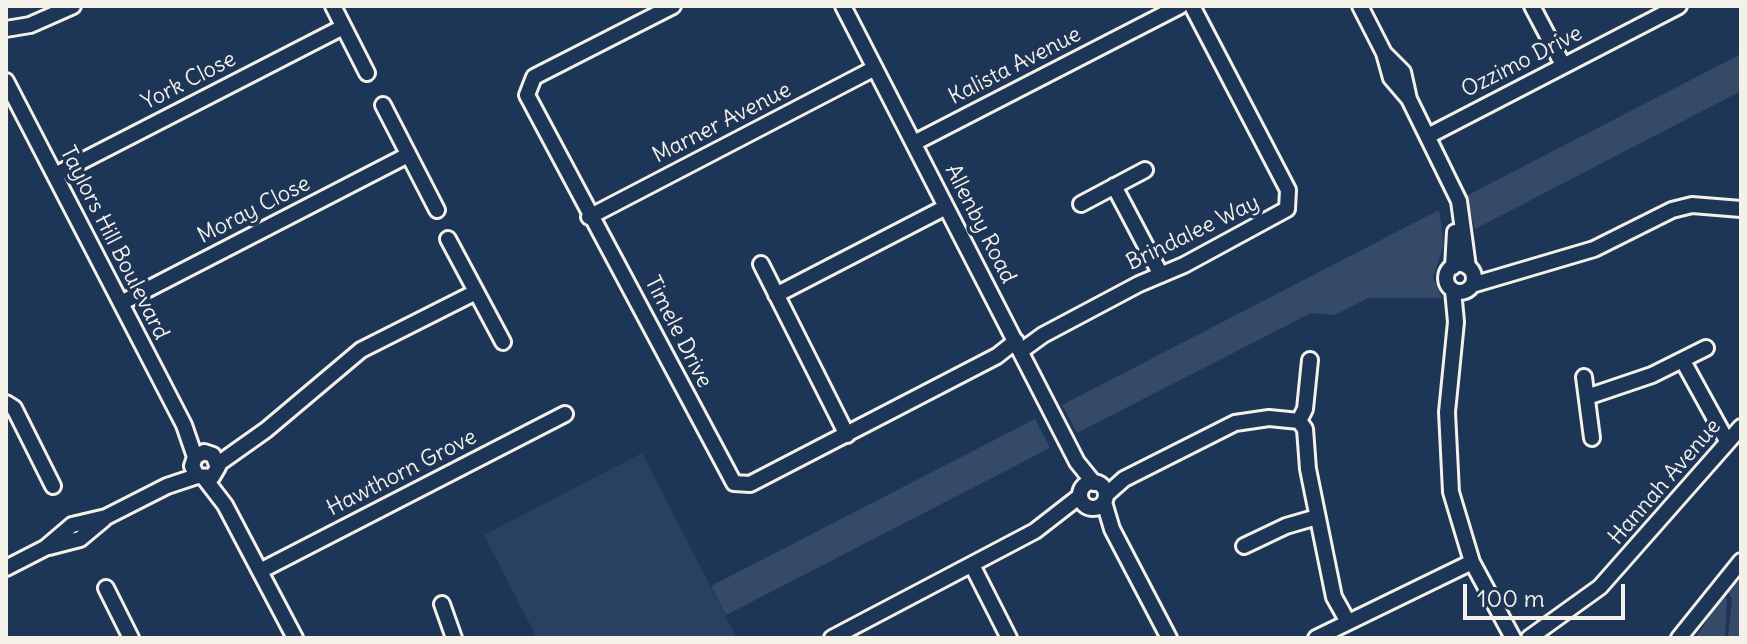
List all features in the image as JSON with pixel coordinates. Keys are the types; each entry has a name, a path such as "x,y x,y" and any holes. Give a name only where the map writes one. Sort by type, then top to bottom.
{"street":[{"path":"6,29 30,25 73,6"},
{"path":"333,6 367,73"},
{"name":"Timele Drive","path":"673,6 541,73 528,85 530,104 589,217 630,284 734,483 750,484 1019,346"},
{"path":"845,10 861,6"},
{"name":"Kalista Avenue","path":"914,143 1180,6"},
{"name":"Brindalee Way","path":"1019,346 1283,213 1290,198 1192,6"},
{"path":"1360,6 1384,53 1391,78 1409,99 1441,163 1464,279 1456,322 1447,412 1451,492 1472,562 1513,638"},
{"path":"1532,6 1563,65"},
{"name":"Ozzimo Drive","path":"1428,136 1679,6"},
{"name":"Allenby Road","path":"845,10 1169,638"},
{"name":"York Close","path":"55,175 343,27"},
{"name":"Marner Avenue","path":"589,217 875,68"},
{"name":"Taylors Hill Boulevard","path":"6,81 295,638"},
{"path":"383,105 437,210"},
{"name":"Moray Close","path":"121,303 408,155"},
{"path":"1081,204 1145,170"},
{"path":"1114,186 1161,275"},
{"path":"1464,279 1498,275 1594,249 1672,210 1692,205 1741,209"},
{"path":"776,295 946,207"},
{"path":"448,239 503,342"},
{"path":"761,264 847,435"},
{"path":"6,568 45,548 80,539 106,517 242,445 266,430 320,381 361,350 476,292"},
{"path":"1587,397 1621,387 1706,348"},
{"path":"1299,421 1305,409 1310,360"},
{"path":"1683,361 1727,441"},
{"path":"1584,377 1592,438"},
{"path":"6,403 14,408 53,486"},
{"name":"Hawthorn Grove","path":"260,571 565,414"},
{"path":"832,638 972,565 1094,495 1235,423 1269,418 1299,421 1305,429 1317,517 1334,597 1348,622"},
{"name":"Hannah Avenue","path":"1538,638 1624,564 1741,427"},
{"path":"1244,546 1286,526 1317,517"},
{"path":"1679,638 1741,561"},
{"path":"1316,638 1472,562"},
{"path":"972,565 1009,638"},
{"path":"106,588 131,638"},
{"path":"442,604 454,638"},
{"path":"1689,638 1703,607"},
{"name":"Hannah Avenue","path":"1529,638 1549,627"}],"shaded area":[{"path":"1741,54 1741,91 1475,229 1466,196"},
{"path":"1439,210 1444,244 1433,278 1442,298 1368,298 1335,315 1311,313 1077,433 1062,405"},
{"path":"1035,419 1050,448 726,615 711,586"},
{"path":"642,453 737,638 537,638 484,535"},
{"path":"1735,582 1741,582 1741,638 1728,638 1732,599 1728,592"},
{"path":"1724,596 1727,599 1725,638 1695,638"}]}
